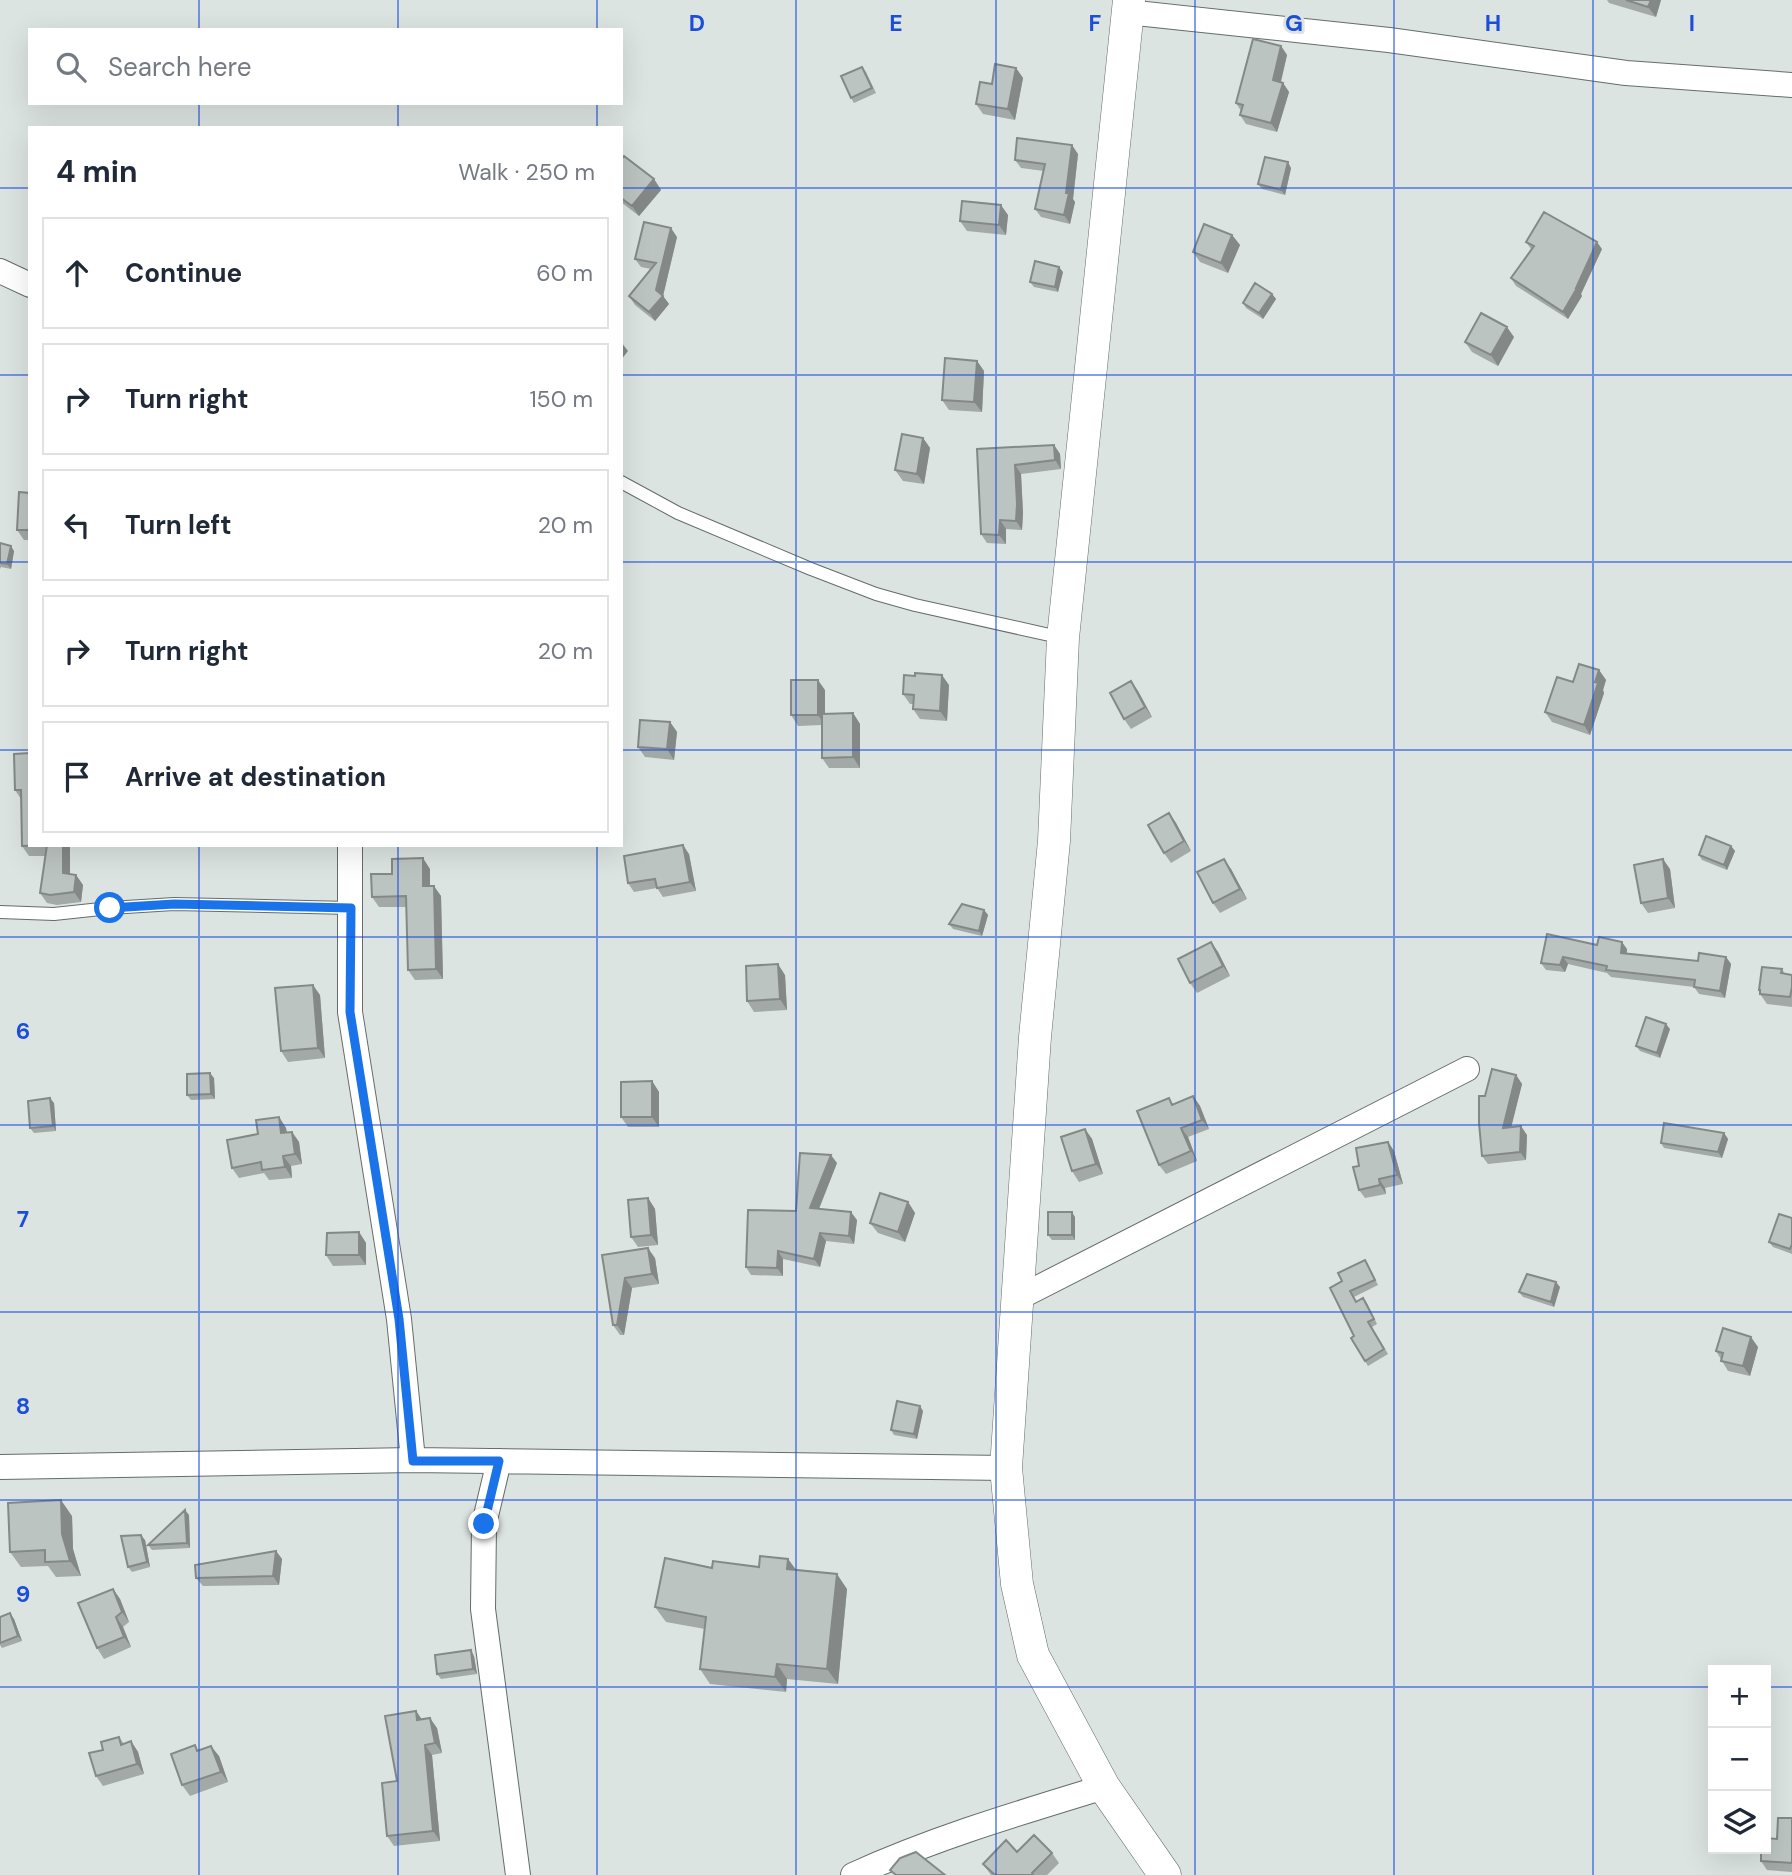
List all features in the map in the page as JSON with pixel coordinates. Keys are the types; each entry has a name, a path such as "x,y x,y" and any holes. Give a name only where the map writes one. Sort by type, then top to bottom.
{"street":[{"path":"1165,1875 1104,1787 1033,1655 1017,1584 1006,1468 1035,1037 1054,841 1063,638 1128,6 1626,73 1792,85"},
{"path":"0,271 28,284"},
{"path":"351,847 350,1012 399,1319 413,1461"},
{"path":"1018,1298 1467,1069"},
{"path":"0,1467 499,1461 1006,1468"},
{"path":"499,1461 484,1524 483,1608 518,1875"},
{"path":"853,1875 898,1855 992,1821 1104,1787"}],"lane":[{"path":"623,483 678,513 876,594 915,606 1063,638"},
{"path":"0,912 54,914 174,904 351,908"}],"building":[{"path":"1626,0 1651,0 1648,7"},
{"path":"1253,39 1281,46 1273,80 1283,83 1271,123 1240,115 1243,105 1236,103"},
{"path":"995,64 1016,68 1008,109 976,104 980,82 992,84"},
{"path":"862,67 872,88 851,98 841,76"},
{"path":"1017,138 1072,145 1066,193 1069,193 1064,215 1035,209 1045,164 1015,160"},
{"path":"623,157 654,179 632,206 623,199"},
{"path":"1265,157 1288,162 1281,190 1258,184"},
{"path":"962,201 1001,205 999,225 960,221"},
{"path":"1544,212 1597,242 1577,288 1563,312 1511,278 1534,246 1526,242"},
{"path":"644,222 671,228 656,290 663,296 649,312 629,296 656,263 635,259"},
{"path":"1204,224 1232,235 1221,263 1193,252"},
{"path":"1035,261 1059,267 1055,287 1030,282"},
{"path":"1255,283 1272,294 1259,313 1243,303"},
{"path":"1481,313 1507,327 1491,355 1465,342"},
{"path":"945,358 977,361 974,402 942,400"},
{"path":"902,434 923,438 917,474 895,470"},
{"path":"1054,445 1055,460 1015,465 1016,521 1000,520 999,535 981,534 977,449"},
{"path":"19,492 28,493 28,530 17,530"},
{"path":"0,543 11,546 7,564 0,563"},
{"path":"1579,664 1599,670 1595,682 1598,683 1584,725 1545,712 1557,677 1573,682"},
{"path":"915,673 942,675 940,711 913,709 914,695 903,694 904,675 915,676"},
{"path":"791,680 818,680 818,715 791,715"},
{"path":"1131,681 1145,707 1124,719 1110,693"},
{"path":"853,713 853,757 822,758 822,714"},
{"path":"640,720 670,722 667,749 638,747"},
{"path":"28,753 28,846 22,846 21,790 15,790 14,754"},
{"path":"1169,813 1184,841 1164,853 1148,825"},
{"path":"1706,836 1731,846 1724,865 1699,855"},
{"path":"683,845 690,882 657,888 655,879 628,883 624,856"},
{"path":"47,847 63,847 63,873 76,875 74,892 50,895 40,893"},
{"path":"423,858 423,886 434,886 436,969 408,970 406,896 372,897 371,874 392,874 392,859"},
{"path":"1224,859 1240,889 1213,903 1197,872"},
{"path":"1663,859 1668,898 1641,903 1634,865"},
{"path":"962,904 984,910 979,931 949,924"},
{"path":"1547,934 1597,945 1599,937 1622,942 1621,953 1698,961 1699,953 1726,957 1720,991 1694,987 1695,980 1606,970 1607,966 1563,957 1560,965 1541,963"},
{"path":"1211,942 1223,966 1190,983 1178,959"},
{"path":"778,964 780,999 747,1001 746,966"},
{"path":"1762,967 1782,969 1781,973 1792,975 1790,997 1760,994"},
{"path":"313,985 318,1048 281,1051 275,988"},
{"path":"1646,1017 1666,1024 1657,1053 1636,1046"},
{"path":"1492,1069 1516,1075 1503,1128 1521,1126 1520,1152 1482,1156 1479,1096 1485,1096"},
{"path":"210,1073 211,1094 187,1095 187,1074"},
{"path":"652,1081 652,1117 621,1117 621,1082"},
{"path":"1193,1096 1202,1120 1181,1128 1191,1151 1159,1165 1137,1111 1169,1098 1172,1105"},
{"path":"50,1098 53,1126 30,1128 28,1101"},
{"path":"279,1117 281,1133 292,1132 295,1154 283,1156 285,1167 262,1170 261,1162 232,1168 227,1140 258,1134 256,1120"},
{"path":"1664,1123 1724,1133 1718,1152 1661,1143"},
{"path":"1085,1129 1096,1164 1072,1171 1061,1137"},
{"path":"1388,1142 1397,1175 1379,1179 1380,1185 1359,1190 1353,1167 1359,1166 1356,1148"},
{"path":"800,1153 831,1155 810,1208 851,1212 849,1236 820,1233 814,1259 778,1251 777,1268 746,1267 748,1210 796,1211"},
{"path":"880,1193 908,1202 898,1232 870,1223"},
{"path":"648,1198 651,1235 631,1237 628,1200"},
{"path":"1048,1212 1072,1212 1072,1235 1048,1235"},
{"path":"1779,1214 1792,1218 1790,1249 1769,1242"},
{"path":"359,1232 359,1255 326,1255 327,1233"},
{"path":"648,1248 652,1274 625,1278 617,1325 613,1325 602,1255"},
{"path":"1365,1260 1375,1280 1350,1291 1356,1302 1363,1298 1374,1319 1368,1322 1384,1349 1365,1361 1351,1338 1354,1336 1330,1288 1342,1281 1338,1273"},
{"path":"1527,1274 1556,1282 1551,1302 1519,1292"},
{"path":"1723,1328 1751,1337 1743,1366 1721,1361 1723,1353 1716,1351"},
{"path":"897,1401 920,1406 914,1434 891,1430"},
{"path":"61,1500 62,1534 70,1561 45,1562 45,1550 10,1552 8,1503"},
{"path":"185,1510 187,1543 148,1545"},
{"path":"141,1535 147,1562 128,1567 121,1536"},
{"path":"276,1551 273,1576 196,1578 195,1565"},
{"path":"760,1556 788,1559 787,1569 837,1574 827,1669 777,1664 775,1677 700,1669 706,1617 655,1607 665,1558 712,1568 713,1561 759,1567"},
{"path":"113,1589 122,1612 116,1617 124,1637 97,1648 78,1603"},
{"path":"10,1613 18,1636 0,1643 0,1617"},
{"path":"471,1650 473,1669 437,1674 435,1655"},
{"path":"416,1711 417,1720 430,1718 435,1743 425,1745 433,1831 387,1836 382,1783 397,1781 385,1716"},
{"path":"119,1737 121,1745 131,1741 137,1764 96,1776 89,1753 103,1750 101,1742"},
{"path":"195,1745 197,1751 211,1746 221,1772 182,1785 171,1754"},
{"path":"1778,1818 1792,1818 1792,1863 1761,1861 1761,1854 1771,1854 1771,1838 1777,1839"},
{"path":"1034,1835 1052,1853 1033,1875 995,1875 983,1864 1006,1840 1017,1852"},
{"path":"916,1852 945,1875 896,1875 890,1870 900,1858"}],"route":[{"path":"110,908 174,904 351,908 350,1012 399,1319 413,1461 499,1461 484,1524"}]}
